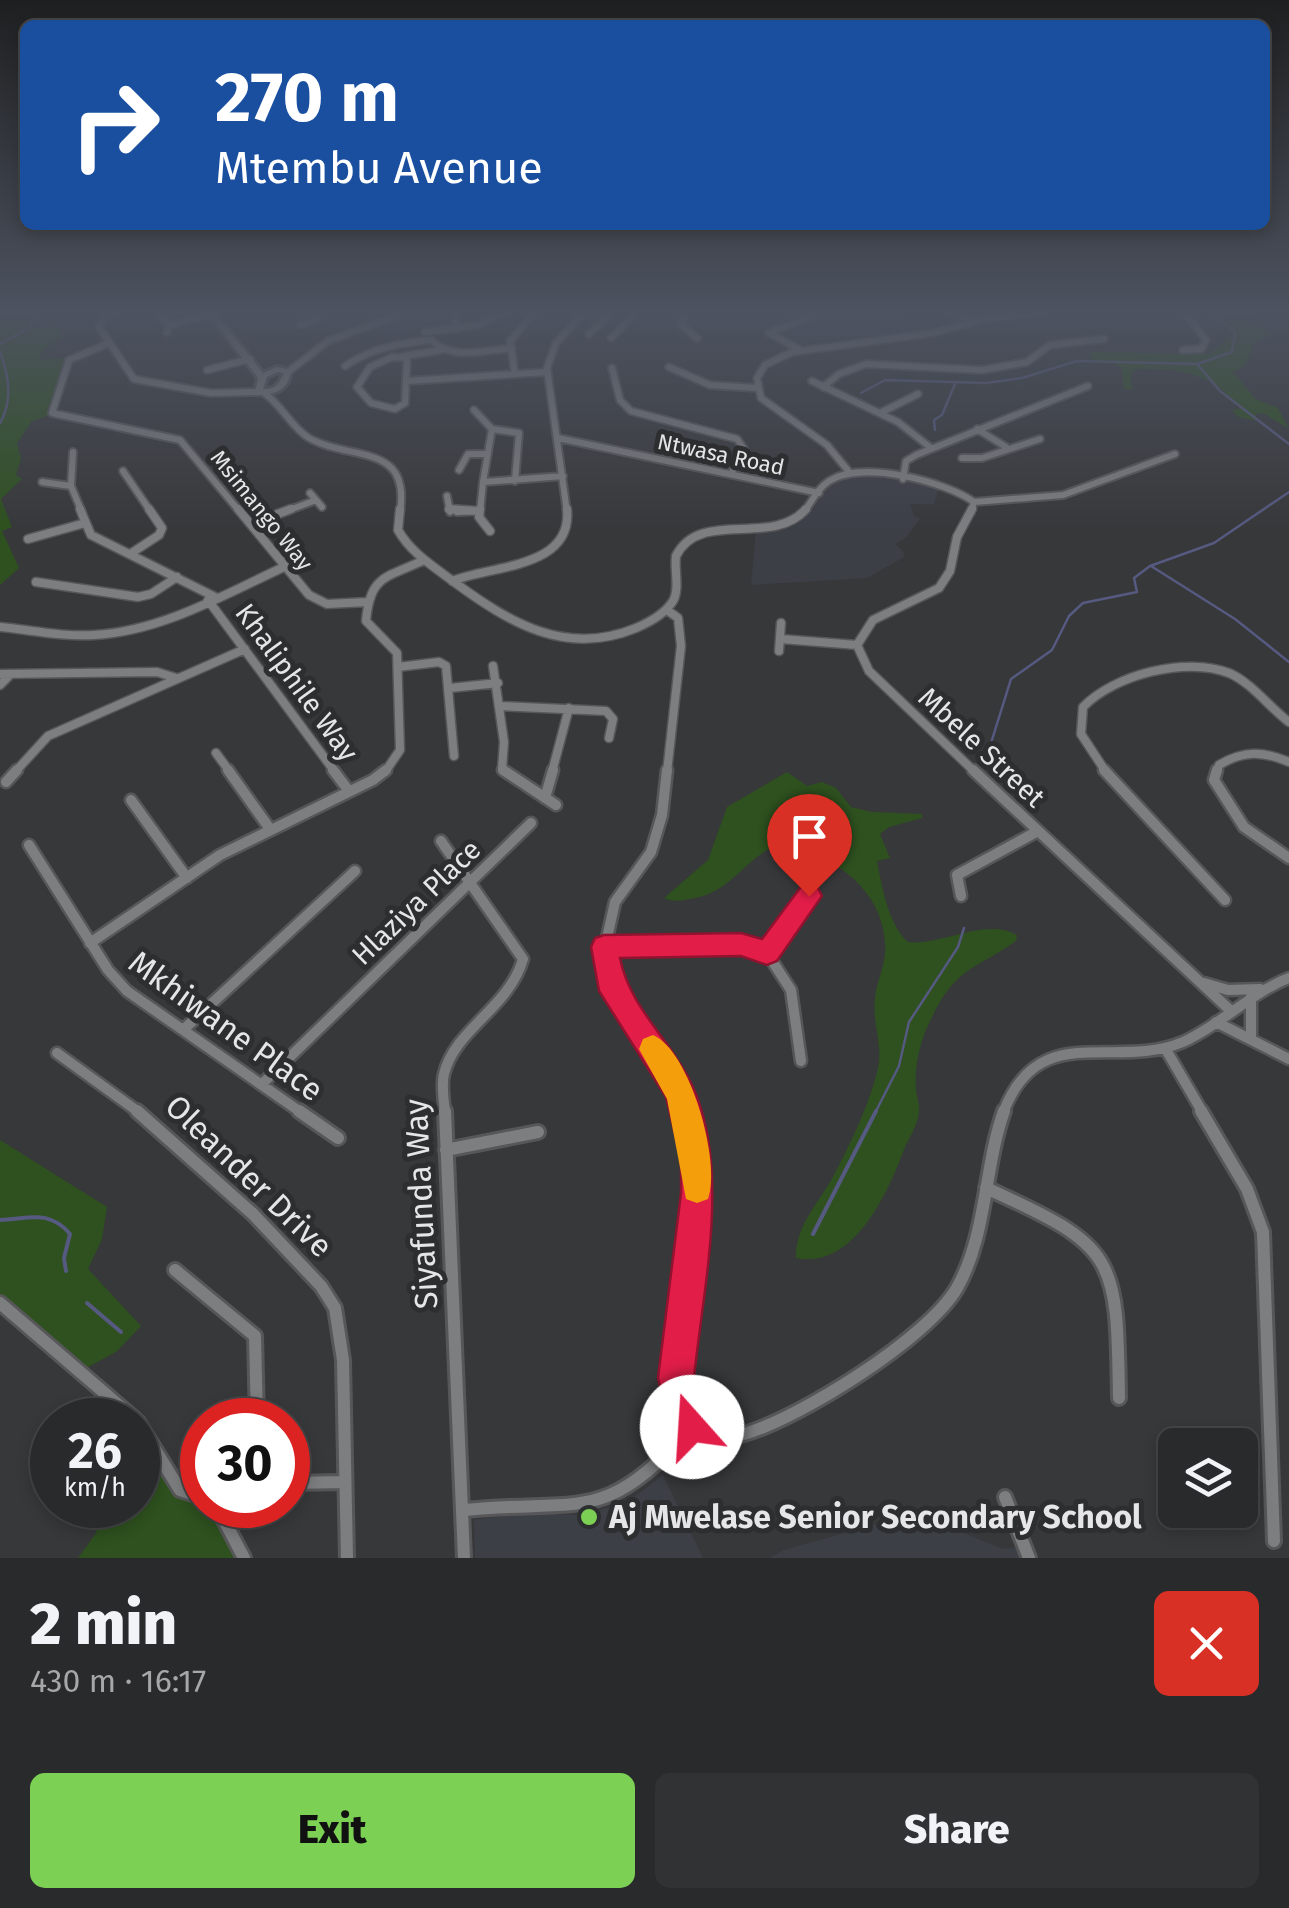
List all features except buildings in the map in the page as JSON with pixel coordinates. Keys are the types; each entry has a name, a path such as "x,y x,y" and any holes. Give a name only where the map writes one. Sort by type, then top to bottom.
{"street":[{"name":"Msimango Way","path":"61,385 52,413 180,440 309,595 320,602 368,602"},
{"path":"160,385 234,393 282,386 283,407"},
{"path":"358,385 372,403 400,408 406,385"},
{"path":"452,581 474,572 529,562 558,542 568,522 549,385"},
{"path":"616,385 620,400 630,410 737,439 744,449 731,474"},
{"path":"709,385 756,388"},
{"path":"756,385 768,405 827,445 850,472"},
{"path":"818,385 880,413 930,448"},
{"path":"903,478 906,461 930,448 1088,386"},
{"path":"261,387 311,439 370,456 398,476 402,486 398,530 424,560 511,624 552,638 602,638 635,629 666,610 676,596 676,558 686,542 714,531 780,527 805,514 829,480 850,472 953,488 974,502 1063,495 1176,454"},
{"path":"880,413 918,394"},
{"path":"474,410 492,429 518,433 518,496"},
{"path":"490,531 478,512 492,429"},
{"path":"977,429 1006,447"},
{"name":"Ntwasa Road","path":"558,438 819,492"},
{"path":"962,458 982,458 1040,439"},
{"path":"73,452 71,486 94,538 212,598"},
{"path":"459,470 468,454 488,454"},
{"path":"123,471 162,528 159,535 130,554"},
{"path":"483,482 563,476"},
{"path":"42,482 71,486"},
{"path":"448,496 450,512 478,512"},
{"path":"252,524 316,500"},
{"path":"781,639 857,644 871,620 924,598 947,578 958,534 970,517 974,502"},
{"path":"28,539 85,523"},
{"path":"90,943 220,855 384,773 397,756 398,666 396,650 366,621 369,590 376,581 424,560"},
{"path":"0,627 106,634 161,620 286,566"},
{"path":"36,582 138,597 177,577"},
{"name":"Khaliphile Way","path":"212,598 349,791"},
{"path":"666,610 678,618 681,646 662,815 651,852 615,902 604,947 613,991 663,1062 680,1094 696,1159 697,1193 676,1378 680,1410 692,1427 722,1437 744,1434 909,1340 942,1310 971,1253 1005,1107 1022,1079 1036,1066 1070,1051 1166,1048 1216,1022 1256,993 1289,978"},
{"path":"779,650 781,623"},
{"name":"Mbele Street","path":"857,644 869,671 1231,1011"},
{"path":"6,782 48,736 245,649"},
{"path":"398,666 441,663 448,669 454,756"},
{"path":"493,666 498,683 502,769 556,805"},
{"path":"1225,900 1087,748 1079,722 1083,707 1097,694 1120,683 1199,666 1238,678 1289,722"},
{"path":"0,674 157,672 176,678"},
{"path":"0,686 11,674"},
{"path":"450,688 498,683"},
{"path":"500,706 610,713 613,718 609,738"},
{"path":"545,798 569,708"},
{"path":"1289,762 1257,751 1230,758 1216,772 1218,790 1244,827 1289,858"},
{"path":"216,753 270,829"},
{"path":"131,800 187,878"},
{"name":"Hlaziya Place","path":"262,1084 531,822"},
{"path":"961,896 957,875 1038,830"},
{"name":"Siyafunda Way","path":"440,841 518,946 523,959 516,982 447,1063 442,1089 465,1510 464,1558"},
{"name":"Mkhiwane Place","path":"29,845 90,943 127,991 338,1138"},
{"path":"183,1030 355,871"},
{"path":"767,953 809,896"},
{"path":"604,947 741,944 767,953 791,990 801,1060"},
{"path":"1192,977 1228,990 1256,993"},
{"path":"1251,1040 1256,993"},
{"path":"1216,1022 1289,1060"},
{"path":"1166,1048 1247,1189 1263,1232 1274,1540"},
{"name":"Oleander Drive","path":"57,1053 131,1102 286,1246 330,1295 342,1346 346,1558"},
{"path":"446,1150 538,1132"},
{"path":"986,1188 1062,1221 1080,1234 1110,1271 1118,1296 1120,1398"},
{"path":"175,1270 255,1336 256,1398"},
{"path":"0,1303 110,1398"},
{"path":"465,1510 576,1508 608,1496 659,1466 692,1427"},
{"path":"160,1458 180,1490"},
{"path":"310,1483 346,1482"},
{"path":"1006,1497 1029,1558"},
{"path":"228,1528 244,1558"}],"shaded area":[{"path":"859,472 940,484 934,504 910,504 914,516 920,518 907,537 895,544 904,557 867,578 751,585 756,531 805,514 823,485"},
{"name":"Aj Mwelase Senior Secondary School","path":"663,1475 703,1558 475,1558 474,1520 526,1513 584,1515 629,1501"},
{"path":"881,1523 946,1526 1003,1549 1017,1547 1021,1558 770,1558 784,1550"}],"green space":[{"path":"0,385 62,385 53,414 32,421 17,443 21,459 16,475 22,479 1,499 12,527 2,531 19,568 0,585"},
{"path":"1216,385 1244,385 1256,399 1278,408 1289,429 1265,414 1255,413 1258,421 1238,417 1232,410 1242,408"},
{"path":"787,772 807,786 822,782 836,788 851,807 922,814 922,818 889,827 880,834 890,858 877,861 891,915 908,942 991,929 1017,935 1016,941 959,978 942,999 919,1051 917,1121 890,1184 867,1223 852,1239 836,1252 817,1258 796,1258 800,1235 853,1136 878,1068 874,1007 885,953 880,917 861,886 848,874 798,851 795,842 767,850 710,893 679,901 664,898 708,860 727,807"},
{"path":"0,1140 107,1207 102,1239 88,1269 141,1326 116,1352 79,1372 0,1303"},
{"path":"160,1459 180,1490 180,1528 227,1528 243,1558 78,1558 97,1532 93,1528 160,1528"}],"waterway":[{"path":"0,423 7,406 8,385"},
{"path":"861,393 876,385"},
{"path":"935,430 934,420 942,415 955,385"},
{"path":"1215,385 1289,444"},
{"path":"1013,783 991,743 1011,679 1052,650 1069,616 1083,603 1137,592 1134,578 1150,566 1214,543 1289,492"},
{"path":"1151,566 1235,619 1289,662"},
{"path":"875,1113 899,1066 909,1022 958,947 964,928"},
{"path":"813,1234 876,1111"},
{"path":"0,1220 38,1217 62,1226 70,1234 64,1258 66,1271"},
{"path":"87,1303 121,1332"}],"slow traffic":[{"path":"653,1049 680,1094 696,1159 697,1188"}],"place":[{"name":"Aj Mwelase Senior Secondary School","path":"589,1517"}],"route":[{"path":"692,1427 680,1410 676,1378 697,1193 696,1159 673,1077 622,1008 606,969 604,947 741,944 767,953 809,896"}]}
